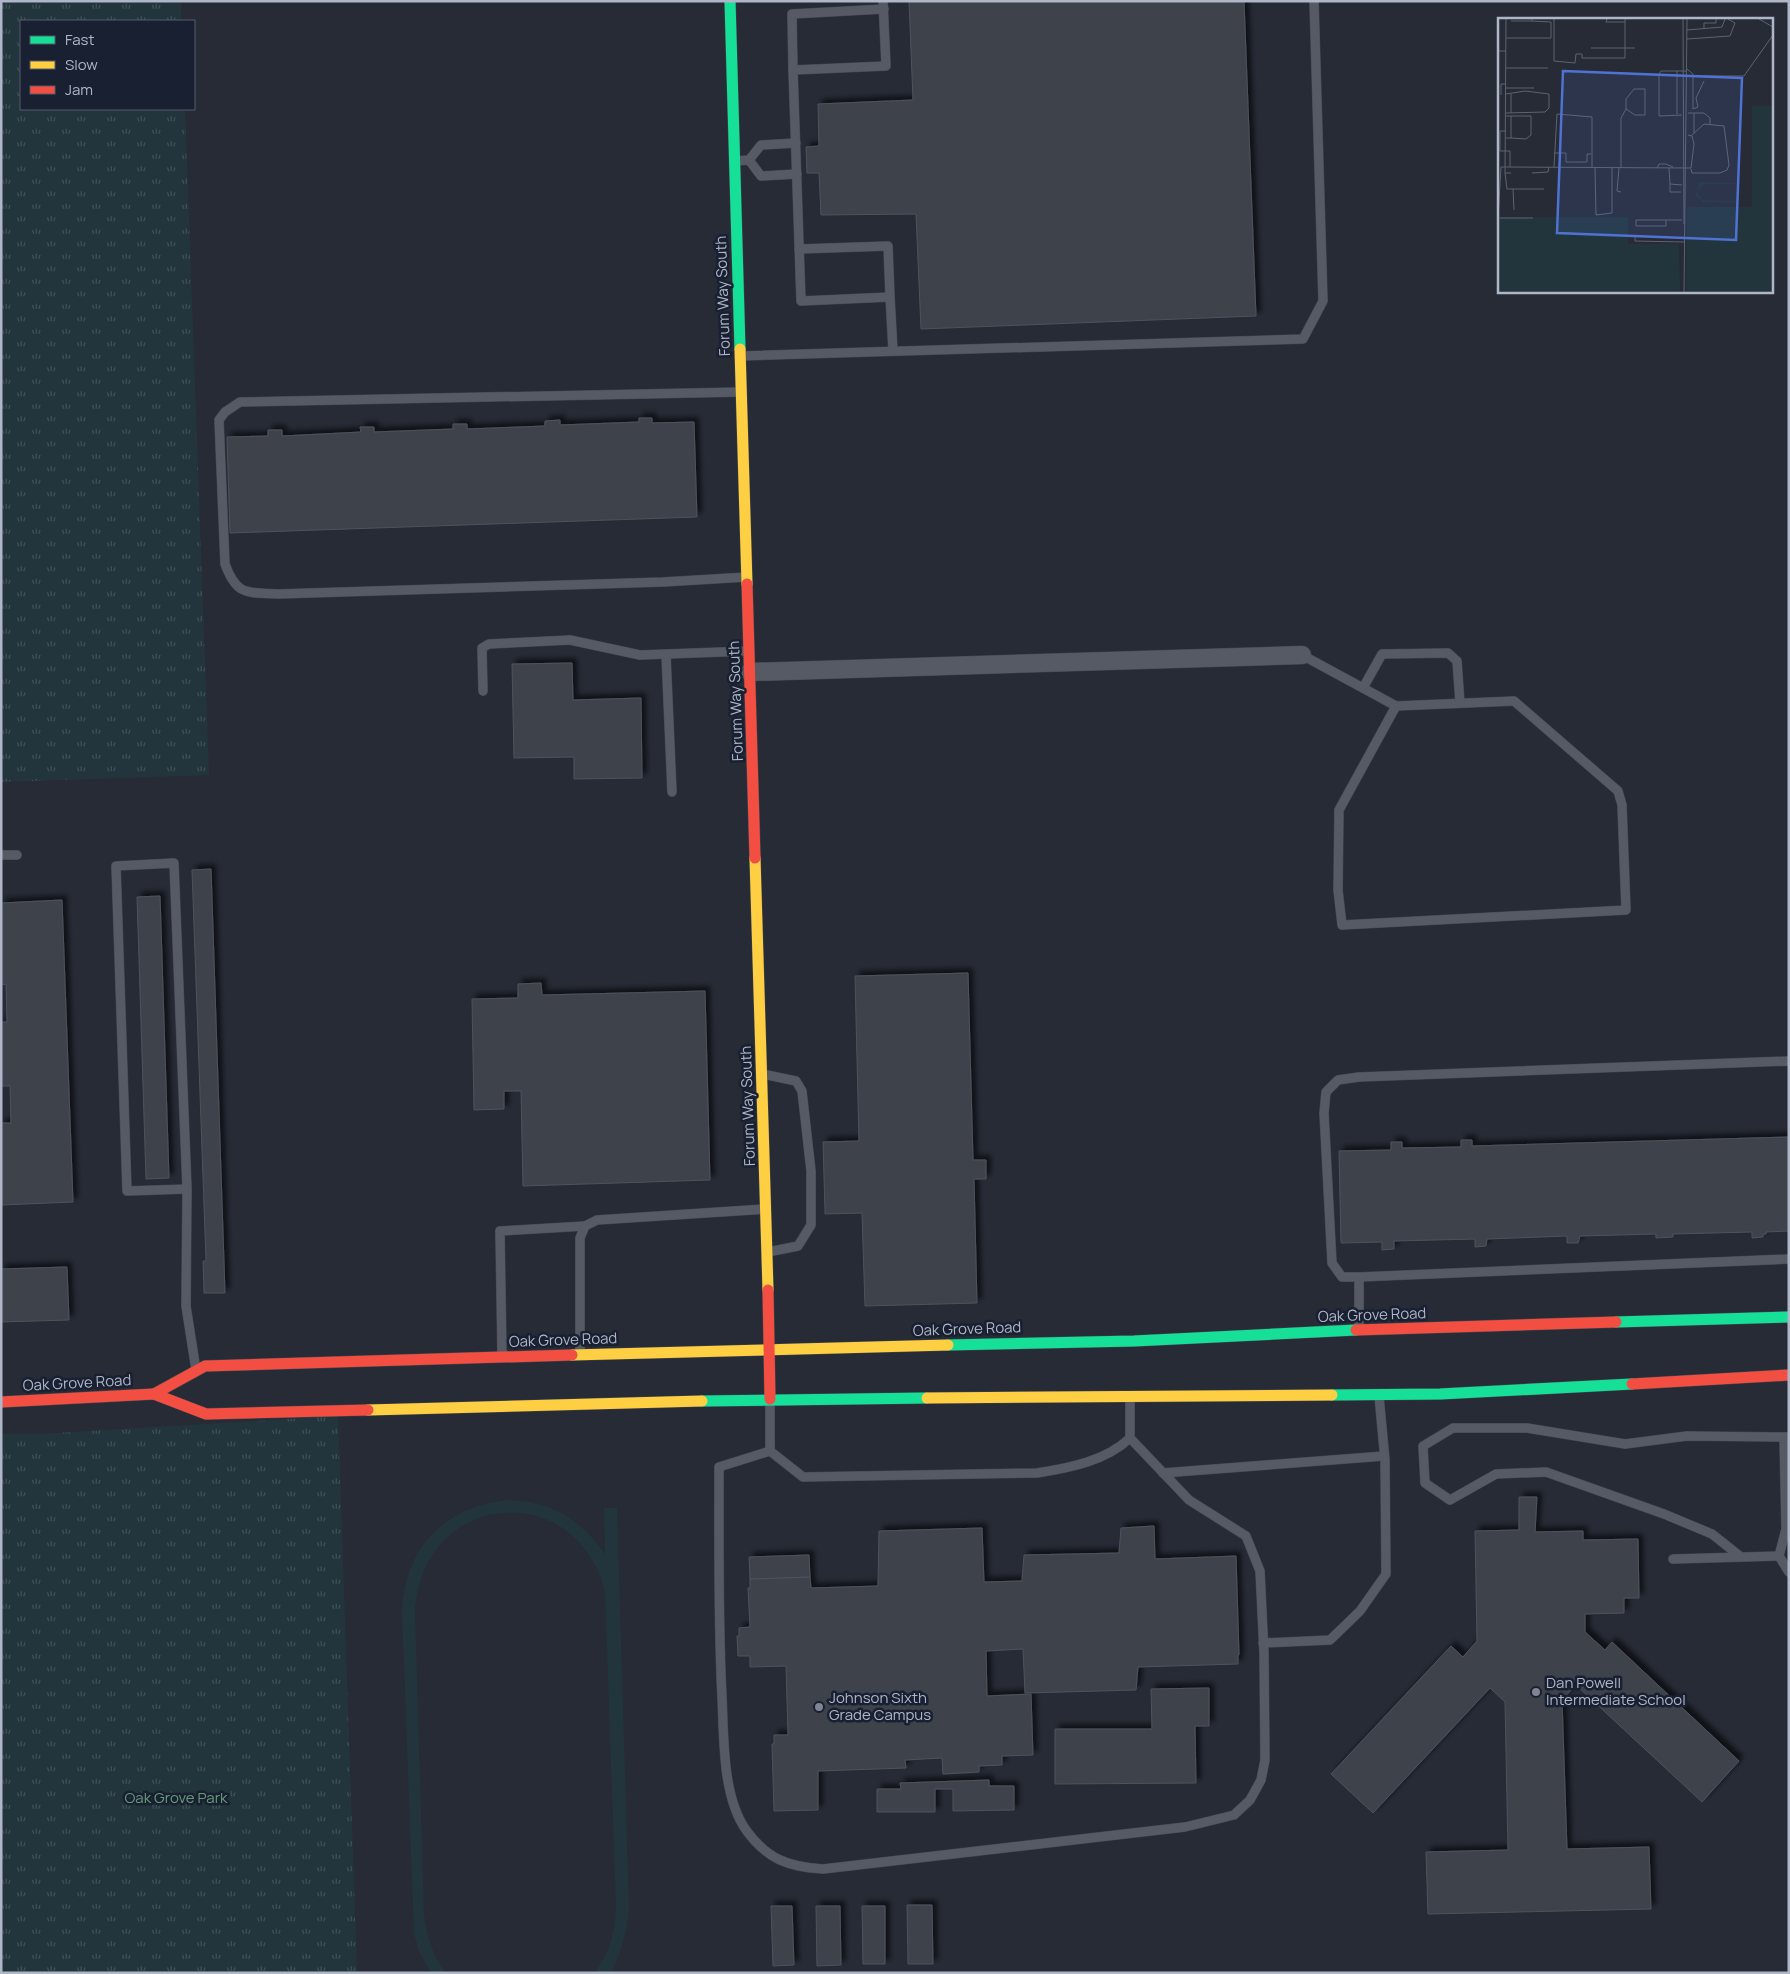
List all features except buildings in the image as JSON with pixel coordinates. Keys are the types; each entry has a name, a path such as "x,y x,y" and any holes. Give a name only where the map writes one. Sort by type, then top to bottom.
{"street":[{"name":"Forum Way South","path":"730,1 770,1399"},
{"path":"750,672 1302,655"},
{"name":"Oak Grove Road","path":"154,1394 205,1366 770,1349 1134,1341 1359,1330 1789,1317"},
{"name":"Oak Grove Road","path":"1,1402 154,1394 206,1414 770,1399 1440,1394 1789,1375"}],"lane":[{"path":"740,356 1303,339 1323,301 1314,1"},
{"path":"793,70 886,66 884,5 792,14 793,70 801,301 890,298"},
{"path":"750,160 761,145 796,143"},
{"path":"734,161 750,160"},
{"path":"750,160 761,176 797,174"},
{"path":"799,249 888,246 892,351"},
{"path":"741,392 240,402 225,412 219,420 225,564 231,581 244,591 288,594 662,582 747,577"},
{"path":"483,691 482,648 488,644 570,640 640,655 749,651"},
{"path":"1363,688 1382,654 1448,653 1457,661 1460,702"},
{"path":"666,655 672,792"},
{"path":"1302,655 1396,706 1514,701 1618,791 1622,805 1626,910 1342,925 1338,890 1339,810 1396,706"},
{"path":"1,856 17,855"},
{"path":"187,1189 127,1191 116,866 174,863 187,1189 186,1306 196,1371"},
{"path":"1789,1061 1359,1077 1338,1080 1326,1092 1324,1113 1332,1263 1342,1277 1789,1259"},
{"path":"762,1074 796,1081 802,1091 811,1171 811,1225 798,1246 767,1252"},
{"path":"502,1357 500,1231 585,1226 597,1220 766,1209"},
{"path":"580,1355 580,1238 585,1226"},
{"path":"1359,1277 1359,1330"},
{"path":"1263,1642 1330,1640 1360,1611 1386,1574 1384,1456 1379,1395"},
{"path":"770,1451 719,1467 719,1643 726,1768 733,1802 746,1829 764,1850 782,1862 799,1868 823,1869 1185,1827 1234,1815 1250,1800 1261,1780 1265,1760 1260,1571 1246,1536 1189,1500 1130,1438 1130,1397"},
{"path":"770,1399 770,1451"},
{"path":"1741,1558 1712,1534 1664,1514 1546,1472 1496,1474 1450,1500 1426,1483 1423,1446 1453,1428 1527,1428 1625,1444 1686,1436 1786,1437 1786,1528 1779,1556 1789,1572"},
{"path":"770,1451 803,1477 1037,1473 1076,1467 1121,1447 1130,1438"},
{"path":"1163,1473 1384,1456"},
{"path":"1673,1559 1779,1556"}],"green space":[{"path":"1,1 181,1 181,20 20,20 20,110 185,110 209,775 1,782"},
{"name":"Oak Grove Park","path":"338,1416 357,1973 1,1973 1,1434 39,1434"},
{"path":"508,1500 538,1504 564,1514 585,1531 605,1554 604,1508 617,1508 629,1908 623,1942 610,1973 594,1973 604,1958 610,1943 616,1909 605,1591 588,1554 563,1528 533,1515 501,1513 470,1522 443,1542 424,1572 415,1612 424,1914 431,1945 446,1973 431,1973 418,1949 414,1932 402,1612 405,1589 411,1568 420,1550 432,1534 447,1521 465,1511 485,1504"}],"traffic: fast":[{"path":"730,1 740,349"},
{"path":"1616,1322 1789,1317"},
{"path":"948,1345 1134,1341 1356,1330"},
{"path":"1332,1395 1440,1394 1632,1384"},
{"path":"702,1401 927,1398"}],"traffic: slow":[{"path":"740,349 747,584"},
{"path":"755,858 768,1290"},
{"path":"572,1355 948,1345"},
{"path":"927,1398 1332,1395"},
{"path":"368,1410 702,1401"}],"traffic: jam":[{"path":"747,584 755,858"},
{"path":"768,1290 770,1399"},
{"path":"1356,1330 1616,1322"},
{"path":"154,1394 205,1366 572,1355"},
{"path":"1632,1384 1789,1375"},
{"path":"1,1402 154,1394 206,1414 368,1410"}],"place":[{"name":"Dan Powell Intermediate School","path":"1536,1692"},
{"name":"Johnson Sixth Grade Campus","path":"819,1707"}]}
